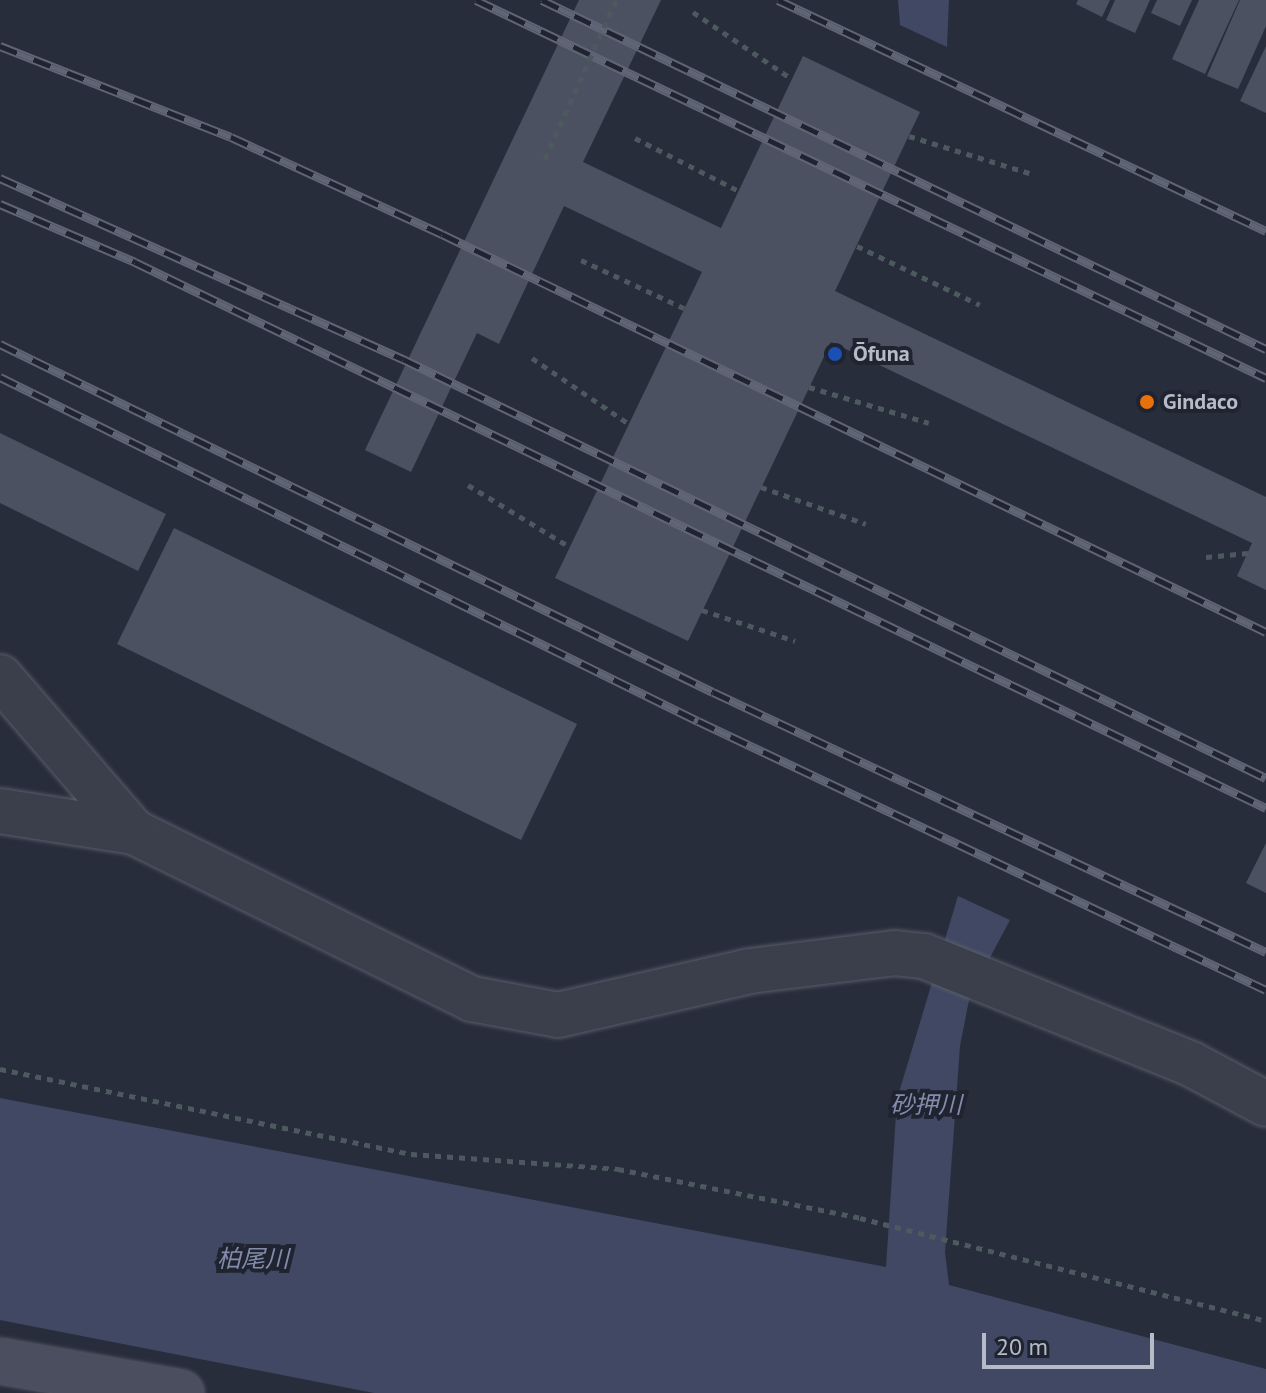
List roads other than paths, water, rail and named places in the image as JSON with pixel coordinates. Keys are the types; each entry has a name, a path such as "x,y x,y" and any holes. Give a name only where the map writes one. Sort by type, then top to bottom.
{"main road":[{"path":"0,1361 181,1393"}],"street":[{"path":"0,677 134,832"},
{"path":"0,811 134,832 472,999 515,1010 558,1015 750,971 894,953 924,956 1191,1064 1266,1104"}],"water":[{"path":"898,0 949,0 947,47 900,25"},
{"name":"柏尾川","path":"958,896 1010,920 970,995 960,1046 945,1252 949,1285 1266,1369 1266,1393 374,1393 0,1320 0,1098 886,1267 897,1099"}],"railway":[{"path":"476,0 1266,378"},
{"path":"542,0 1266,349"},
{"path":"778,0 1266,231"},
{"path":"0,46 231,137 442,234 1266,632"},
{"path":"0,178 403,359 1266,778"},
{"path":"0,204 135,262 1266,808"},
{"path":"0,344 713,692 1266,952"},
{"path":"0,377 698,721 1266,990"}],"place":[{"name":"Ōfuna","path":"835,354"},
{"name":"Gindaco","path":"1147,402"}],"water label":[{"name":"砂押川","path":"926,1105"}]}
